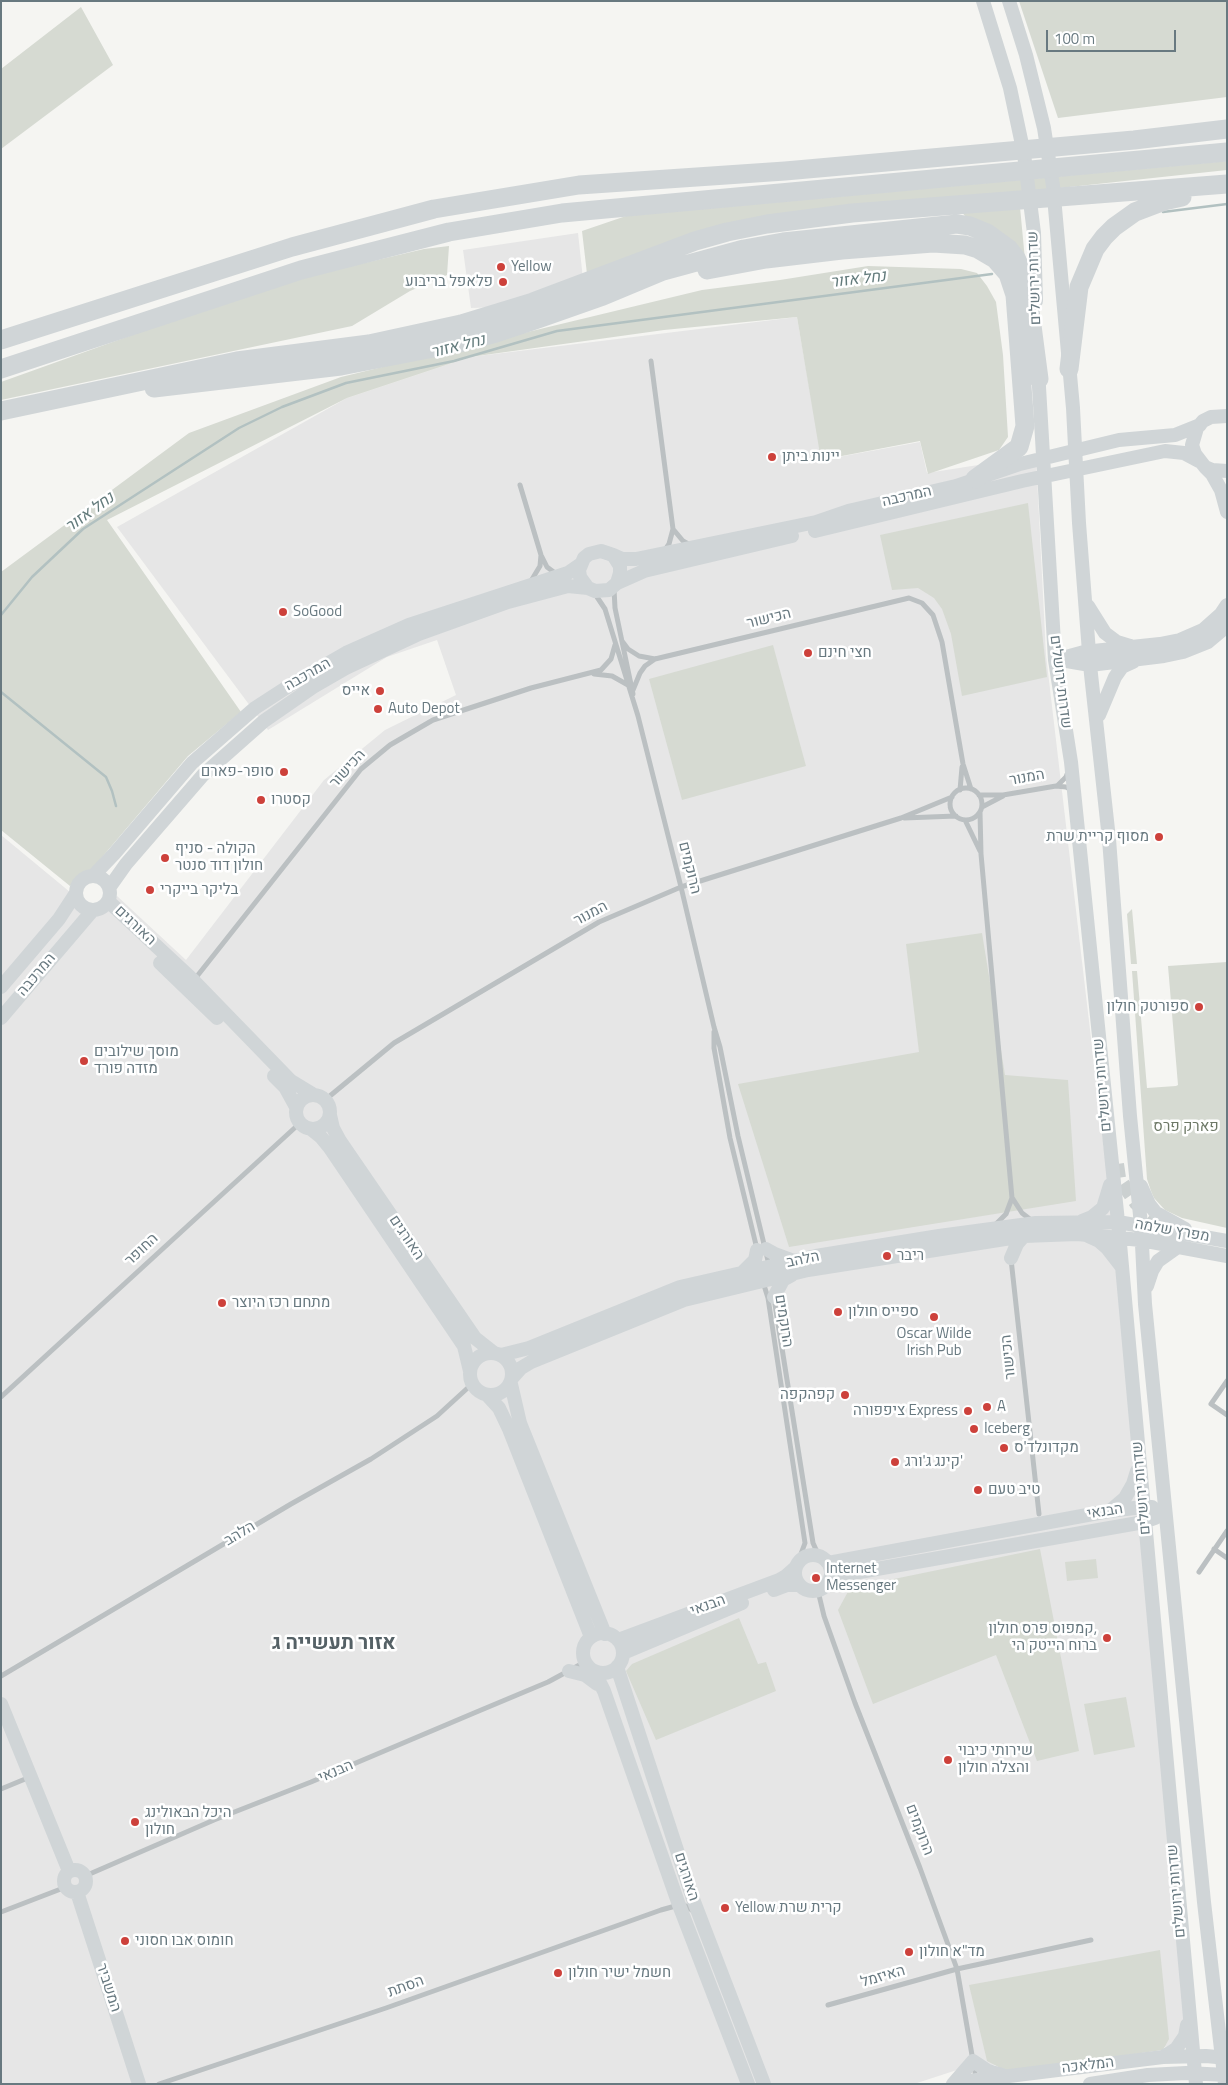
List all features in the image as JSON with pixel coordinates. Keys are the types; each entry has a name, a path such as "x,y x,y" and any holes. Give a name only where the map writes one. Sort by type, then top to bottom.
{"highway":[{"path":"1,340 292,248 434,209 579,185 785,171 1134,140 1227,129"},
{"path":"1,369 301,270 449,232 562,213 1227,152"},
{"path":"1069,369 1079,287 1096,249 1104,237 1124,219 1151,205 1227,186"},
{"path":"1,411 237,360 368,344 461,324 533,302 695,241 767,224 852,214 1227,186"},
{"path":"42,403 340,366 421,351 496,333 603,296 664,271 744,249 783,242 957,224 970,226 987,233 1009,249 1019,264 1026,280 1039,379"},
{"path":"603,296 712,269 842,250 948,243 965,245 987,253 996,259 1008,274 1016,295 1025,426 1019,447 975,479"}],"street":[{"name":"שדרות ירושלים","path":"983,1 1010,88 1029,185 1034,233 1040,410 1055,660 1071,762 1113,1158 1195,2078"},
{"name":"שדרות ירושלים","path":"1009,1 1026,55 1044,128 1058,234 1073,408 1079,523 1090,658 1109,839 1164,1510 1225,2078"},
{"path":"651,361 672,529 669,544 660,555"},
{"name":"המרכבה","path":"613,556 628,560 660,555 816,522 848,511 956,486 1020,464 1089,447 1119,440 1175,435 1200,425 1211,417 1227,416"},
{"path":"1200,425 1193,436 1192,445 1202,464 1212,470 1227,471"},
{"name":"המרכבה","path":"616,584 644,571 1022,482 1164,451 1184,452 1202,464 1212,474 1222,490 1227,512"},
{"path":"520,485 541,555 547,567 552,572 561,575"},
{"path":"672,529 683,540 696,547"},
{"path":"601,551 613,556 620,566 620,573 616,584 602,592 590,589 580,577 581,564 589,554 601,551"},
{"path":"527,586 540,566 541,555"},
{"name":"המרכבה","path":"93,876 192,762 262,703 322,666 374,640 427,619 573,571 581,564"},
{"name":"הרוקמים","path":"616,584 615,608 632,690 720,1047 762,1249 813,1543 827,1566"},
{"name":"המרכבה","path":"1,1018 103,902 126,864 203,775 264,721 346,668 419,634 543,592 568,586 590,589"},
{"name":"הרוקמים","path":"590,589 605,609 638,716"},
{"name":"הכישור","path":"656,659 909,598 922,603 933,615 942,642 963,764"},
{"path":"1086,601 1104,633 1136,653"},
{"path":"1097,718 1115,677 1136,653 1193,635 1211,624 1227,605"},
{"path":"1055,660 1136,653 1164,656 1195,648 1208,642 1227,626"},
{"path":"622,642 628,649 639,656 656,659"},
{"name":"הכישור","path":"194,981 361,769 390,745 433,720 531,688 590,674 607,665 613,654 615,644"},
{"path":"632,690 640,673 656,659"},
{"name":"הכישור","path":"590,674 612,676 628,685"},
{"name":"המנור","path":"1056,786 1066,777 1071,762"},
{"path":"963,764 971,789 979,795 981,809 981,854 1012,1198 1006,1214 993,1234 1007,1250 1011,1258"},
{"path":"960,790 963,764"},
{"name":"המנור","path":"979,795 1003,795 1056,786 1066,787 1074,792"},
{"path":"971,789 960,790 952,797 951,807 956,816 965,820 974,818 981,809"},
{"name":"המנור","path":"981,809 1003,795"},
{"name":"המנור","path":"320,1097 394,1043 599,922 681,887 901,818 952,797"},
{"name":"המנור","path":"901,818 956,816"},
{"path":"965,820 981,854"},
{"path":"93,876 103,879 103,902 81,905 76,893 81,881 93,876"},
{"name":"המרכבה","path":"1,987 59,919 76,893"},
{"name":"האורגים","path":"103,902 194,981 291,1081 320,1097"},
{"name":"האורגים","path":"103,902 285,1087 296,1107"},
{"name":"הרוקמים","path":"714,1027 714,1048 730,1138 762,1249"},
{"path":"307,1096 320,1097 330,1109 330,1114 323,1125 305,1126 297,1118 296,1107 300,1100 307,1096"},
{"name":"האורגים","path":"330,1114 333,1128 340,1141 475,1338 498,1354"},
{"name":"האורגים","path":"305,1126 321,1137 330,1148 464,1346 471,1378"},
{"name":"החופר","path":"1,1397 305,1126"},
{"path":"1113,1158 1109,1192 1103,1208 1079,1228 1099,1241 1122,1267"},
{"path":"1134,1160 1144,1193 1156,1213 1189,1240 1227,1247"},
{"path":"1012,1198 1022,1213 1036,1223"},
{"name":"הלהב","path":"993,1234 1024,1236 1118,1222"},
{"name":"מפרץ שלמה","path":"1118,1222 1141,1225 1189,1240 1227,1256"},
{"name":"הלהב","path":"498,1354 529,1348 680,1287 745,1278 795,1267 993,1234 1036,1223 1079,1228 1119,1237"},
{"path":"1011,1258 1017,1244 1024,1236"},
{"name":"מפרץ שלמה","path":"1119,1237 1142,1240 1227,1241"},
{"path":"1146,1304 1147,1285 1158,1261 1189,1240"},
{"path":"762,1249 775,1254 795,1267 771,1297 745,1278 762,1249"},
{"name":"הכישור","path":"1011,1258 1039,1514"},
{"name":"הלהב","path":"512,1381 521,1368 531,1362 684,1300 745,1278"},
{"name":"הרוקמים","path":"771,1297 805,1543 796,1565"},
{"path":"498,1354 512,1367 513,1401 520,1423 615,1642 617,1668 606,1673 589,1667 584,1648 592,1637 509,1429 499,1408 488,1396 476,1390 471,1378 474,1361 479,1357 498,1354"},
{"name":"הלהב","path":"1,1676 291,1504 371,1459 437,1416 471,1378"},
{"path":"488,1396 498,1395 512,1381"},
{"path":"1227,1381 1211,1404 1227,1415"},
{"path":"1109,1511 1125,1498 1133,1484 1140,1460"},
{"name":"הבנאי","path":"827,1566 1109,1511 1143,1506 1164,1510"},
{"name":"הבנאי","path":"827,1566 1111,1528 1144,1522 1155,1518 1164,1510"},
{"path":"1029,1526 1039,1514 1052,1522"},
{"path":"1111,1528 1132,1533 1139,1540 1148,1559"},
{"path":"1199,1572 1227,1531"},
{"path":"1214,1549 1227,1558"},
{"path":"813,1555 827,1566 826,1586 818,1591 807,1591 798,1585 795,1580 796,1565 802,1558 813,1555"},
{"name":"הבנאי","path":"615,1642 779,1580 786,1576 796,1565"},
{"name":"הבנאי","path":"615,1642 781,1587 798,1585"},
{"name":"הרוקמים","path":"818,1591 824,1616 852,1694 957,1969 977,2082"},
{"path":"592,1637 615,1642"},
{"name":"האורגים","path":"589,1667 604,1691 681,1910 748,2084"},
{"name":"הבנאי","path":"85,1876 214,1820 474,1714 569,1671 589,1667"},
{"name":"האורגים","path":"617,1668 699,1916 764,2084"},
{"path":"569,1671 585,1675 604,1691"},
{"path":"1,1704 69,1871"},
{"path":"1,1789 30,1777"},
{"path":"1,1912 85,1886 85,1876 79,1871 69,1871"},
{"path":"69,1871 64,1880 71,1889"},
{"name":"המשביר","path":"71,1889 139,2084"},
{"path":"661,1910 681,1910 686,1906 699,1916"},
{"name":"הסתת","path":"159,2084 377,2011 661,1910 681,1910"},
{"name":"האיזמל","path":"828,2006 957,1969 1091,1940"},
{"path":"1164,2058 1176,2049 1185,2036 1189,2020"},
{"name":"המלאכה","path":"954,2084 977,2082 1005,2076 1164,2058 1192,2056 1224,2058"},
{"path":"954,2084 973,2060 988,2071 1005,2076"},
{"path":"1148,2076 1172,2079 1180,2084"},
{"name":"המלאכה","path":"1090,2084 1148,2076 1225,2078"}],"shaded area":[{"path":"578,233 583,279 501,307 471,308 463,250"},
{"path":"797,317 822,460 920,442 927,473 1036,456 1046,655 1118,1268 1184,2019 1182,2030 1171,2045 1165,2047 963,2068 914,2084 1,2084 1,835 99,916 117,896 186,960 324,780 385,730 456,695 437,640 387,657 268,730 117,527 347,398 470,357"}],"green space":[{"path":"1019,1 1227,1 1227,97 1058,118"},
{"path":"81,7 113,65 1,149 1,69"},
{"path":"1227,161 1227,170 754,221 587,274 582,231 626,216"},
{"path":"1020,207 1025,260 965,216 961,211"},
{"path":"449,246 447,275 410,291 352,326 1,400 1,382 174,320 313,275 424,249"},
{"path":"868,266 961,269 977,273 987,286 996,302 1003,355 1008,437 999,450 928,474 920,441 821,460 797,317 664,330 470,357 347,398 107,520 241,712 188,756 92,869 79,876 70,886 1,830 1,572 189,433 341,377 702,290"},
{"path":"1028,503 1047,677 962,696 951,634 942,609 934,598 918,588 892,590 880,535"},
{"path":"773,645 806,766 682,800 649,679"},
{"path":"1132,909 1137,964 1131,964 1127,914"},
{"path":"982,933 1005,1075 1068,1080 1076,1201 789,1247 738,1084 919,1052 906,944"},
{"name":"פארק פרס","path":"1227,962 1227,1228 1182,1218 1165,1210 1154,1198 1151,1191 1147,1179 1132,971 1137,971 1147,1088 1176,1086 1178,1085 1168,966"},
{"path":"1040,1549 1079,1751 1037,1761 996,1655 873,1704 838,1610 850,1588"},
{"path":"1096,1559 1098,1578 1067,1581 1065,1562"},
{"path":"739,1618 758,1664 766,1662 776,1691 656,1740 626,1671 632,1664"},
{"path":"1126,1697 1135,1747 1094,1755 1084,1704"},
{"path":"1160,1950 1169,2039 1163,2050 1008,2072 987,2061 969,1985"}],"waterway":[{"name":"נחל אזור","path":"1163,212 1227,204"},
{"name":"נחל אזור","path":"1,615 32,577 83,529 239,428 282,407 346,383 454,361 557,331 992,274"},
{"path":"1,692 106,777 116,806"}],"tunnel":[{"path":"1117,1164 1119,1178 1136,1203 1158,1223 1173,1231"}],"place":[{"name":"Yellow","path":"501,267"},
{"name":"פלאפל בריבוע","path":"503,282"},
{"name":"יינות ביתן","path":"772,457"},
{"name":"SoGood","path":"283,612"},
{"name":"חצי חינם","path":"808,653"},
{"name":"אייס","path":"380,691"},
{"name":"Auto Depot","path":"378,709"},
{"name":"סופר-פארם","path":"284,772"},
{"name":"קסטרו","path":"261,800"},
{"name":"מסוף קריית שרת","path":"1159,837"},
{"name":"הקולה - סניף חולון דוד סנטר","path":"165,858"},
{"name":"בליקר בייקרי","path":"150,890"},
{"name":"ספורטק חולון","path":"1199,1007"},
{"name":"מוסך שילובים מזדה פורד","path":"84,1061"},
{"name":"ריבר","path":"887,1256"},
{"name":"מתחם רכז היוצר","path":"222,1303"},
{"name":"ספייס חולון","path":"838,1312"},
{"name":"Oscar Wilde Irish Pub","path":"934,1317"},
{"name":"קפהקפה","path":"845,1395"},
{"name":"A","path":"987,1407"},
{"name":"ציפפורה Express","path":"968,1411"},
{"name":"Iceberg","path":"974,1429"},
{"name":"מקדונלד'ס","path":"1004,1448"},
{"name":"קינג ג'ורג'","path":"895,1462"},
{"name":"טיב טעם","path":"978,1490"},
{"name":"Internet Messenger","path":"816,1578"},
{"name":"קמפוס פרס חולון, ברוח הייטק הי","path":"1107,1638"},
{"name":"שירותי כיבוי והצלה חולון","path":"948,1760"},
{"name":"היכל הבאולינג חולון","path":"135,1822"},
{"name":"Yellow קרית שרת","path":"725,1908"},
{"name":"חומוס אבו חסוני","path":"125,1941"},
{"name":"מד\"א חולון","path":"909,1952"},
{"name":"חשמל ישיר חולון","path":"558,1973"}],"district":[{"name":"אזור תעשייה ג","path":"334,1644"}]}
